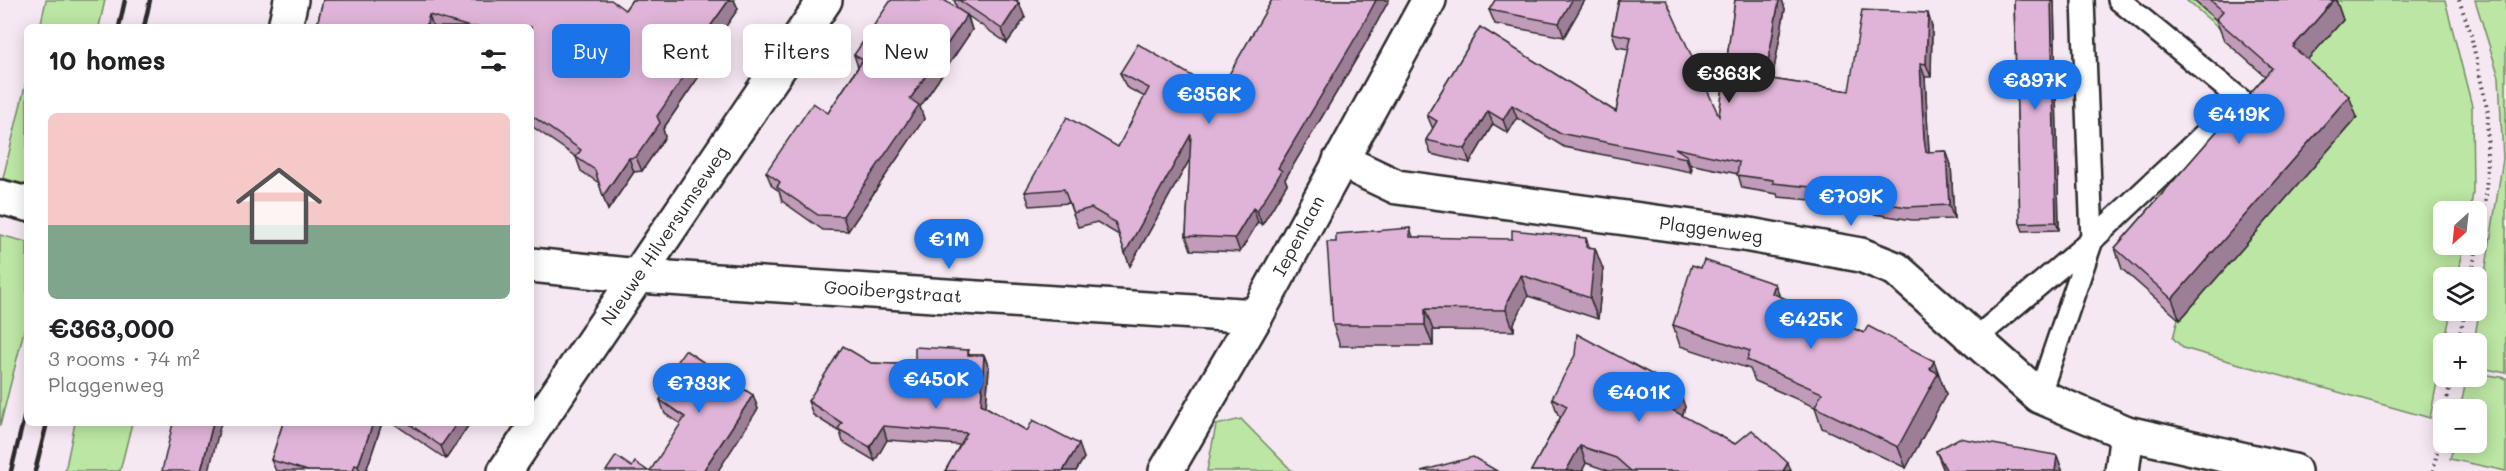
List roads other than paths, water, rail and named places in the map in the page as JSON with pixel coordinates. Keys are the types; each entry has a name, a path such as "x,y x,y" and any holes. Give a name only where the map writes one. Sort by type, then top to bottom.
{"street":[{"path":"286,24 291,0"},
{"name":"Nieuwe Hilversumseweg","path":"506,471 825,0"},
{"name":"Iepenlaan","path":"1166,471 1256,316 1430,0"},
{"name":"Plaggenweg","path":"1340,160 1397,187 1744,234 1861,255 1896,269 2039,396 2127,432 2294,471"},
{"path":"0,197 24,203"},
{"name":"Gooibergstraat","path":"534,265 638,276 1256,316"},
{"path":"2122,471 2127,432"}],"lane":[{"path":"2039,396 2092,240 2083,0"},
{"path":"1976,339 2092,240 2241,100 2119,0"}],"railway":[{"path":"120,24 125,0"},
{"path":"145,24 150,0"},
{"path":"11,471 24,418"},
{"path":"35,471 46,426"}]}
